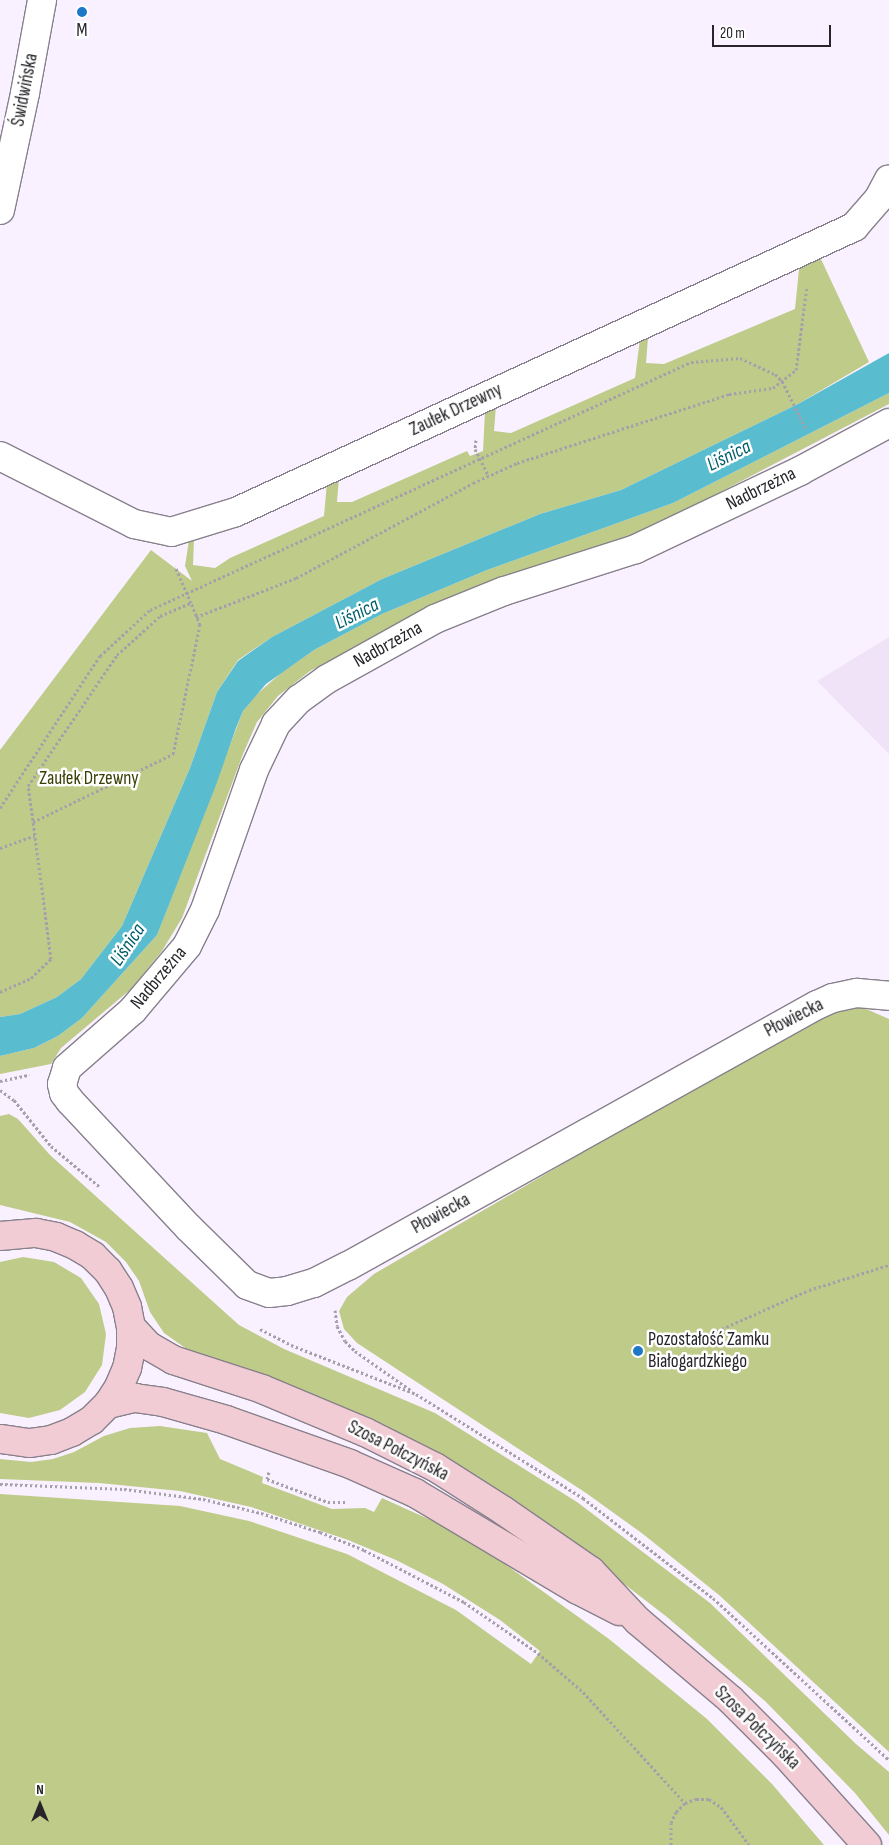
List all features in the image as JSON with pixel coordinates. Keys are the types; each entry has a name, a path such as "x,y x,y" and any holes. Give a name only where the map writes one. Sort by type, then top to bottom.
{"main road":[{"path":"0,1222 56,1237 75,1245 98,1261 119,1288 127,1307 131,1327 131,1348 127,1368 119,1387 108,1404 92,1420 72,1432 51,1440 29,1443 0,1439"},
{"path":"0,1236 36,1233"},
{"name":"Szosa Połczyńska","path":"131,1327 149,1346 173,1360 262,1389 365,1432 435,1467 504,1510 591,1571 638,1621 731,1700 813,1783 867,1845"},
{"name":"Szosa Połczyńska","path":"108,1404 135,1398 163,1402 226,1420 350,1464 415,1493 578,1590 638,1621"}],"street":[{"name":"Świdwińska","path":"1,203 26,93 42,0"},
{"name":"Zaułek Drzewny","path":"0,456 134,524 171,532 236,512 854,227 880,198 889,179"},
{"name":"Nadbrzeżna","path":"67,1068 133,1010 187,946 205,910 254,770 276,724 299,699 327,679 435,619 504,592 636,549 800,471 889,423"},
{"name":"Płowiecka","path":"67,1068 62,1084 64,1093 70,1102 189,1228 247,1285 269,1293 287,1291 314,1283 348,1266 810,1008 832,998 857,993 889,996"}],"path":[{"path":"196,617 296,578 473,483 517,463 729,394 773,388 796,370 813,246"},
{"path":"0,808 100,656 150,610 691,362 740,358 775,374 782,381 809,434"},
{"path":"33,822 173,754 200,625 188,593 171,558 171,532"},
{"path":"0,992 30,978 51,959 28,786 117,654 160,616 191,603"},
{"path":"0,848 35,835"},
{"path":"699,1338 809,1290 889,1265"},
{"path":"348,1266 335,1309 337,1326 345,1340 355,1350 416,1394"},
{"path":"271,1464 267,1479 328,1502 353,1502"},
{"path":"0,1484 124,1489 204,1499 261,1513 329,1536 413,1574 464,1602 538,1653 583,1692 686,1803"},
{"path":"671,1845 671,1823 676,1812 686,1803 696,1799 708,1800 721,1807 749,1845"}],"shaded area":[{"path":"889,637 889,754 817,681"}],"green space":[{"name":"Zaułek Drzewny","path":"820,257 869,362 798,404 621,490 540,514 382,579 272,637 238,660 217,692 190,768 122,926 81,979 57,997 20,1014 0,1017 0,750 151,550 192,581 185,566 189,540 194,540 193,565 215,568 230,558 324,516 327,482 339,477 337,502 352,502 467,451 470,456 483,451 485,411 496,405 494,431 511,433 635,378 640,339 648,338 646,363 664,364 795,309 799,269"},
{"path":"889,393 889,404 678,514 633,535 477,589 407,619 310,671 278,696 257,722 243,754 182,918 162,951 131,989 61,1048 51,1064 0,1074 0,1056 34,1048 58,1036 82,1018 157,935 243,711 255,696 281,673 314,650 382,614 487,570 673,503"},
{"path":"857,1005 889,1019 889,1752 719,1595 643,1534 586,1493 357,1343 344,1329 339,1311 347,1297 374,1274 827,1010"},
{"path":"9,1114 18,1119 50,1155 239,1325 284,1349 435,1413 577,1502 710,1603 856,1744 889,1772 889,1835 855,1793 765,1701 667,1617 540,1519 507,1497 288,1385 191,1352 164,1333 150,1312 139,1281 126,1262 106,1242 70,1222 0,1205 0,1116"},
{"path":"23,1257 54,1262 81,1278 99,1304 106,1334 102,1365 85,1392 60,1410 29,1418 0,1413 0,1262"},
{"path":"160,1426 207,1433 220,1459 263,1477 262,1483 332,1509 365,1508 374,1512 382,1498 466,1536 609,1639 707,1719 772,1784 824,1845 0,1845 0,1494 180,1506 249,1521 347,1554 456,1610 531,1664 540,1651 500,1620 443,1584 396,1560 348,1540 251,1507 180,1491 99,1483 0,1479 0,1459 31,1462 53,1459 74,1452 104,1436 130,1428"}],"water":[{"name":"Liśnica","path":"889,353 889,393 673,503 487,570 382,614 314,650 266,684 243,711 157,935 82,1018 58,1036 34,1048 0,1056 0,1017 20,1014 57,997 81,979 122,926 190,768 217,692 238,661 272,637 382,579 540,514 621,490 798,404"}],"place":[{"name":"M","path":"82,12"},
{"name":"Pozostałość Zamku Białogardzkiego","path":"638,1351"}]}
